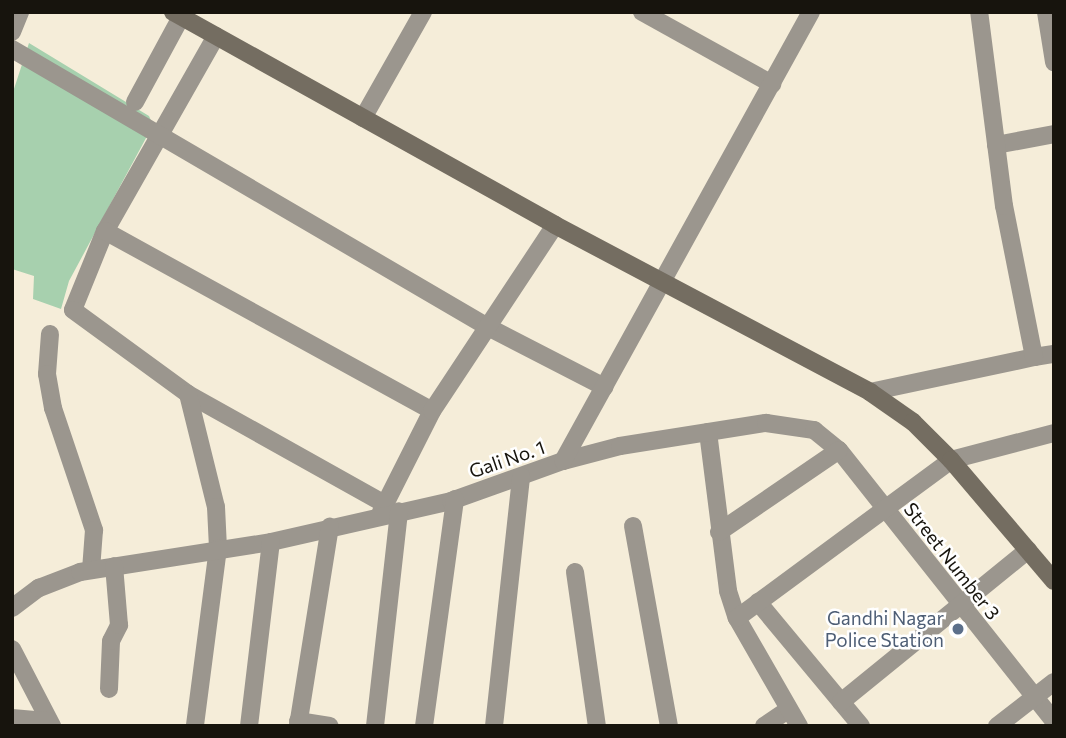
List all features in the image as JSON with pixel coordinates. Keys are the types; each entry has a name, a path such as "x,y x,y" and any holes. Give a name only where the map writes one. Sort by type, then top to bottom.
{"street":[{"path":"12,32 20,12"},
{"path":"363,118 423,12"},
{"path":"642,12 772,84"},
{"name":"Gali No. 1","path":"12,608 57,579 91,570 218,548 271,542 388,510 456,499 563,461 604,387 677,291 772,84 811,12"},
{"path":"979,12 996,145 1034,357"},
{"path":"1046,12 1054,62"},
{"path":"135,102 177,15 555,225 870,391 913,422 951,460 1054,581"},
{"path":"216,36 106,230 73,310 188,394 388,510"},
{"path":"12,50 488,327 604,387"},
{"path":"996,145 1054,134"},
{"path":"375,726 388,510 432,411 555,225"},
{"path":"106,230 432,411"},
{"path":"50,334 47,374 54,408 94,530 91,570"},
{"path":"870,391 1054,354"},
{"path":"188,394 216,508 218,548 195,726"},
{"name":"Street Number 3","path":"708,432 766,423 814,430 838,450 957,603 1054,721"},
{"path":"563,461 620,446 708,432 719,532 737,618 799,726"},
{"path":"737,618 887,512 951,460 1052,436"},
{"path":"719,532 838,450"},
{"path":"494,726 521,476"},
{"path":"424,726 456,499"},
{"path":"633,526 668,726"},
{"path":"330,527 298,723 330,726"},
{"path":"249,726 271,542"},
{"path":"841,702 957,603 1028,550"},
{"path":"109,689 111,641 119,625 114,566"},
{"path":"575,572 597,726"},
{"path":"758,602 861,726"},
{"path":"12,649 50,723"},
{"path":"997,726 1054,682"},
{"path":"764,726 788,710"},
{"path":"12,718 50,723"}],"green space":[{"path":"29,43 149,116 153,125 69,281 61,309 33,299 34,276 12,269 12,95"}],"place":[{"name":"Gandhi Nagar Police Station","path":"958,629"}]}
